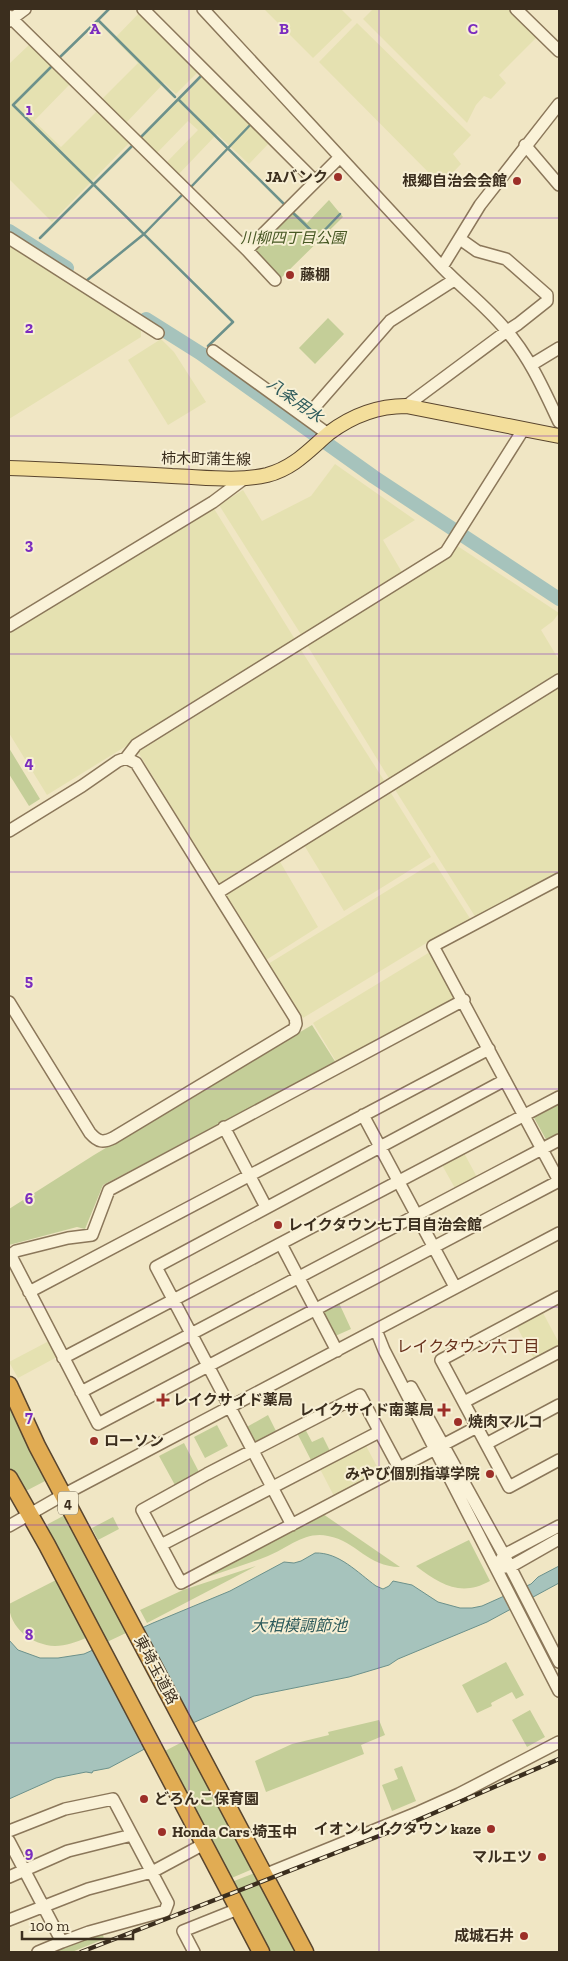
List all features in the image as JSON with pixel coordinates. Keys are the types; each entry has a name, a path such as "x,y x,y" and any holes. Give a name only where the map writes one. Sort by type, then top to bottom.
{"highway":[{"name":"東埼玉道路","path":"9,1385 37,1446 304,1951"},
{"path":"9,1478 30,1514 261,1952"}],"main road":[{"name":"柿木町蒲生線","path":"9,468 245,478 278,471 302,458 323,439 358,415 386,407 406,406 559,436"}],"street":[{"path":"25,9 10,18 247,250 275,280"},
{"path":"143,9 315,181"},
{"path":"203,9 454,280 483,305 507,331 531,365 559,422"},
{"path":"516,9 559,51"},
{"path":"442,267 480,205 525,145 559,104"},
{"path":"525,145 559,185"},
{"path":"247,250 340,156"},
{"path":"9,238 158,334"},
{"path":"406,406 518,324 546,300 547,295 506,259 477,251 460,239"},
{"path":"306,417 390,321 454,280"},
{"path":"531,365 559,348"},
{"path":"213,351 306,417 323,439"},
{"path":"9,831 82,786 118,761 126,758 136,746 436,560 446,552 523,430"},
{"path":"9,626 213,502 245,478"},
{"path":"217,893 559,680"},
{"path":"9,1002 90,1133 101,1142 113,1138 294,1029 296,1024 295,1018 140,768 136,763 126,758"},
{"path":"464,1000 109,1190 92,1235 68,1238 16,1251 12,1254 12,1258 29,1292 98,1424 559,1181 464,1000 434,946 559,878"},
{"path":"29,1292 248,1174 489,1049"},
{"path":"292,1525 156,1267 505,1080"},
{"path":"63,1358 559,1097"},
{"path":"363,1116 455,1287"},
{"path":"224,1127 266,1207"},
{"path":"81,1392 559,1140"},
{"path":"9,1526 63,1495 559,1233"},
{"path":"281,1244 337,1351"},
{"path":"559,1298 441,1360 509,1487 559,1460"},
{"path":"376,1330 389,1345 495,1568 559,1691"},
{"path":"464,1402 559,1352"},
{"path":"399,1468 360,1394 142,1510 181,1583 477,1427"},
{"path":"486,1444 559,1405"},
{"path":"161,1545 379,1432"},
{"path":"438,1447 504,1556 559,1662"},
{"path":"495,1568 504,1556 559,1526"},
{"path":"495,1568 510,1567 559,1539"},
{"path":"264,1875 427,1809 559,1742"},
{"path":"9,1831 65,1809 113,1799 168,1903 165,1911 89,1932 38,1952"},
{"path":"9,1877 68,1851 132,1835"},
{"path":"9,1841 26,1870 42,1906 62,1942"},
{"path":"9,1920 88,1889 152,1872 204,1844"},
{"path":"194,1952 183,1931 238,1909"}],"shaded area":[{"path":"264,9 341,9 352,20 313,58"},
{"path":"373,9 512,9 539,35 499,75 506,83 491,99 484,96 476,105 467,123 363,19"},
{"path":"142,10 200,70 176,94 164,83 123,126 99,102 138,63 114,39"},
{"path":"357,23 471,135 453,154 461,164 441,185 319,62"},
{"path":"32,42 72,82 34,121 61,147 99,109 131,141 52,222 9,179 9,64"},
{"path":"205,74 272,140 249,164 217,134 177,176 165,164 198,130 188,121 155,155 140,140"},
{"path":"9,245 141,327 141,337 9,419"},
{"path":"161,339 174,352 206,402 168,425 128,360"},
{"path":"335,464 415,520 383,540 403,574 302,636 219,505 243,490 262,521 311,496"},
{"path":"213,507 296,641 47,795 9,733 9,632"},
{"path":"456,545 559,613 553,621 541,630 559,660 559,675 390,780 307,645 450,556"},
{"path":"301,650 385,782 219,885 138,752"},
{"path":"559,687 559,874 476,918 394,788"},
{"path":"389,790 431,857 344,911 304,845"},
{"path":"279,860 318,927 266,960 226,895"},
{"path":"434,862 471,920 428,942 303,1018 268,964"},
{"path":"430,952 455,1000 337,1063 313,1023"},
{"path":"464,1153 478,1179 456,1190 442,1165"},
{"path":"542,1311 559,1343 559,1348 535,1361 516,1325"},
{"path":"49,1341 57,1357 18,1378 9,1362"},
{"path":"365,1444 381,1474 335,1498 319,1467"}],"green space":[{"name":"川柳四丁目公園","path":"329,200 343,217 279,280 252,249 292,210 307,223"},
{"path":"328,318 344,334 315,364 299,348"},
{"path":"9,748 40,799 29,806 9,774"},
{"path":"312,1025 336,1063 103,1185 85,1229 77,1227 9,1245 9,1209 94,1155"},
{"path":"559,1102 559,1137 548,1143 533,1116"},
{"path":"339,1303 351,1329 333,1337 321,1312"},
{"path":"9,1400 47,1480 24,1492 9,1470"},
{"path":"268,1415 277,1433 257,1444 253,1442 245,1428"},
{"path":"217,1425 228,1446 205,1458 194,1437"},
{"path":"304,1427 312,1442 323,1437 331,1453 312,1462 296,1431"},
{"path":"184,1443 200,1474 176,1487 159,1456"},
{"path":"323,1514 400,1567 379,1563 347,1543 320,1535 304,1538 268,1556 189,1583"},
{"path":"65,1515 130,1631 104,1645 47,1528 48,1524"},
{"path":"113,1517 119,1529 98,1540 92,1528"},
{"path":"469,1540 490,1581 480,1586 470,1588 452,1587 434,1579 416,1566"},
{"path":"256,1566 147,1623 140,1610 183,1590"},
{"path":"56,1580 86,1638 67,1645 55,1646 30,1639 23,1634 13,1621 9,1604"},
{"path":"506,1662 524,1695 516,1699 512,1692 491,1703 492,1706 477,1713 462,1685"},
{"path":"530,1710 545,1737 527,1747 512,1720"},
{"path":"379,1720 385,1735 361,1745 364,1754 266,1792 255,1761 292,1744 329,1735 328,1732"},
{"path":"188,1739 255,1868 227,1880 161,1753"},
{"path":"402,1766 416,1801 392,1811 382,1785 398,1779 394,1769"},
{"path":"257,1872 299,1952 265,1952 229,1883"},
{"path":"99,1934 103,1935 104,1939 72,1952 48,1952"}],"water":[{"name":"大相模調節池","path":"315,1553 332,1556 340,1560 383,1589 393,1581 412,1585 438,1602 460,1608 482,1606 531,1584 538,1577 559,1566 559,1583 487,1622 398,1659 389,1665 349,1677 254,1696 195,1722 109,1768 93,1771 92,1773 86,1772 56,1778 9,1799 9,1640 18,1650 40,1658 58,1658 84,1654 230,1591 284,1562 294,1563 301,1561"}],"pier":[{"path":"141,1626 193,1725 146,1750 92,1649"}],"waterway":[{"path":"98,20 109,9"},
{"path":"57,60 98,20 175,97"},
{"path":"54,64 13,105 233,322 208,346"},
{"path":"141,137 203,74"},
{"path":"179,100 284,204"},
{"path":"190,188 252,123"},
{"path":"40,238 132,146"},
{"path":"86,281 144,234 184,193"},
{"path":"291,211 318,237 340,214"},
{"name":"八条用水","path":"9,231 67,268"},
{"name":"八条用水","path":"146,319 200,353 374,477 559,599"},
{"name":"八条用水","path":"200,353 205,349"}],"railway":[{"path":"81,1952 397,1829 559,1759"}],"place":[{"name":"JAバンク","path":"338,177"},
{"name":"根郷自治会会館","path":"517,181"},
{"name":"藤棚","path":"290,275"},
{"name":"レイクタウン七丁目自治会館","path":"278,1225"},
{"name":"レイクサイド薬局","path":"163,1400"},
{"name":"レイクサイド南薬局","path":"444,1410"},
{"name":"焼肉マルコ","path":"458,1422"},
{"name":"ローソン","path":"94,1441"},
{"name":"みやび個別指導学院","path":"490,1474"},
{"name":"どろんこ保育園","path":"144,1799"},
{"name":"イオンレイクタウン kaze","path":"491,1829"},
{"name":"Honda Cars 埼玉中","path":"162,1832"},
{"name":"マルエツ","path":"542,1857"},
{"name":"成城石井","path":"524,1936"}],"district":[{"name":"レイクタウン六丁目","path":"468,1346"}]}
